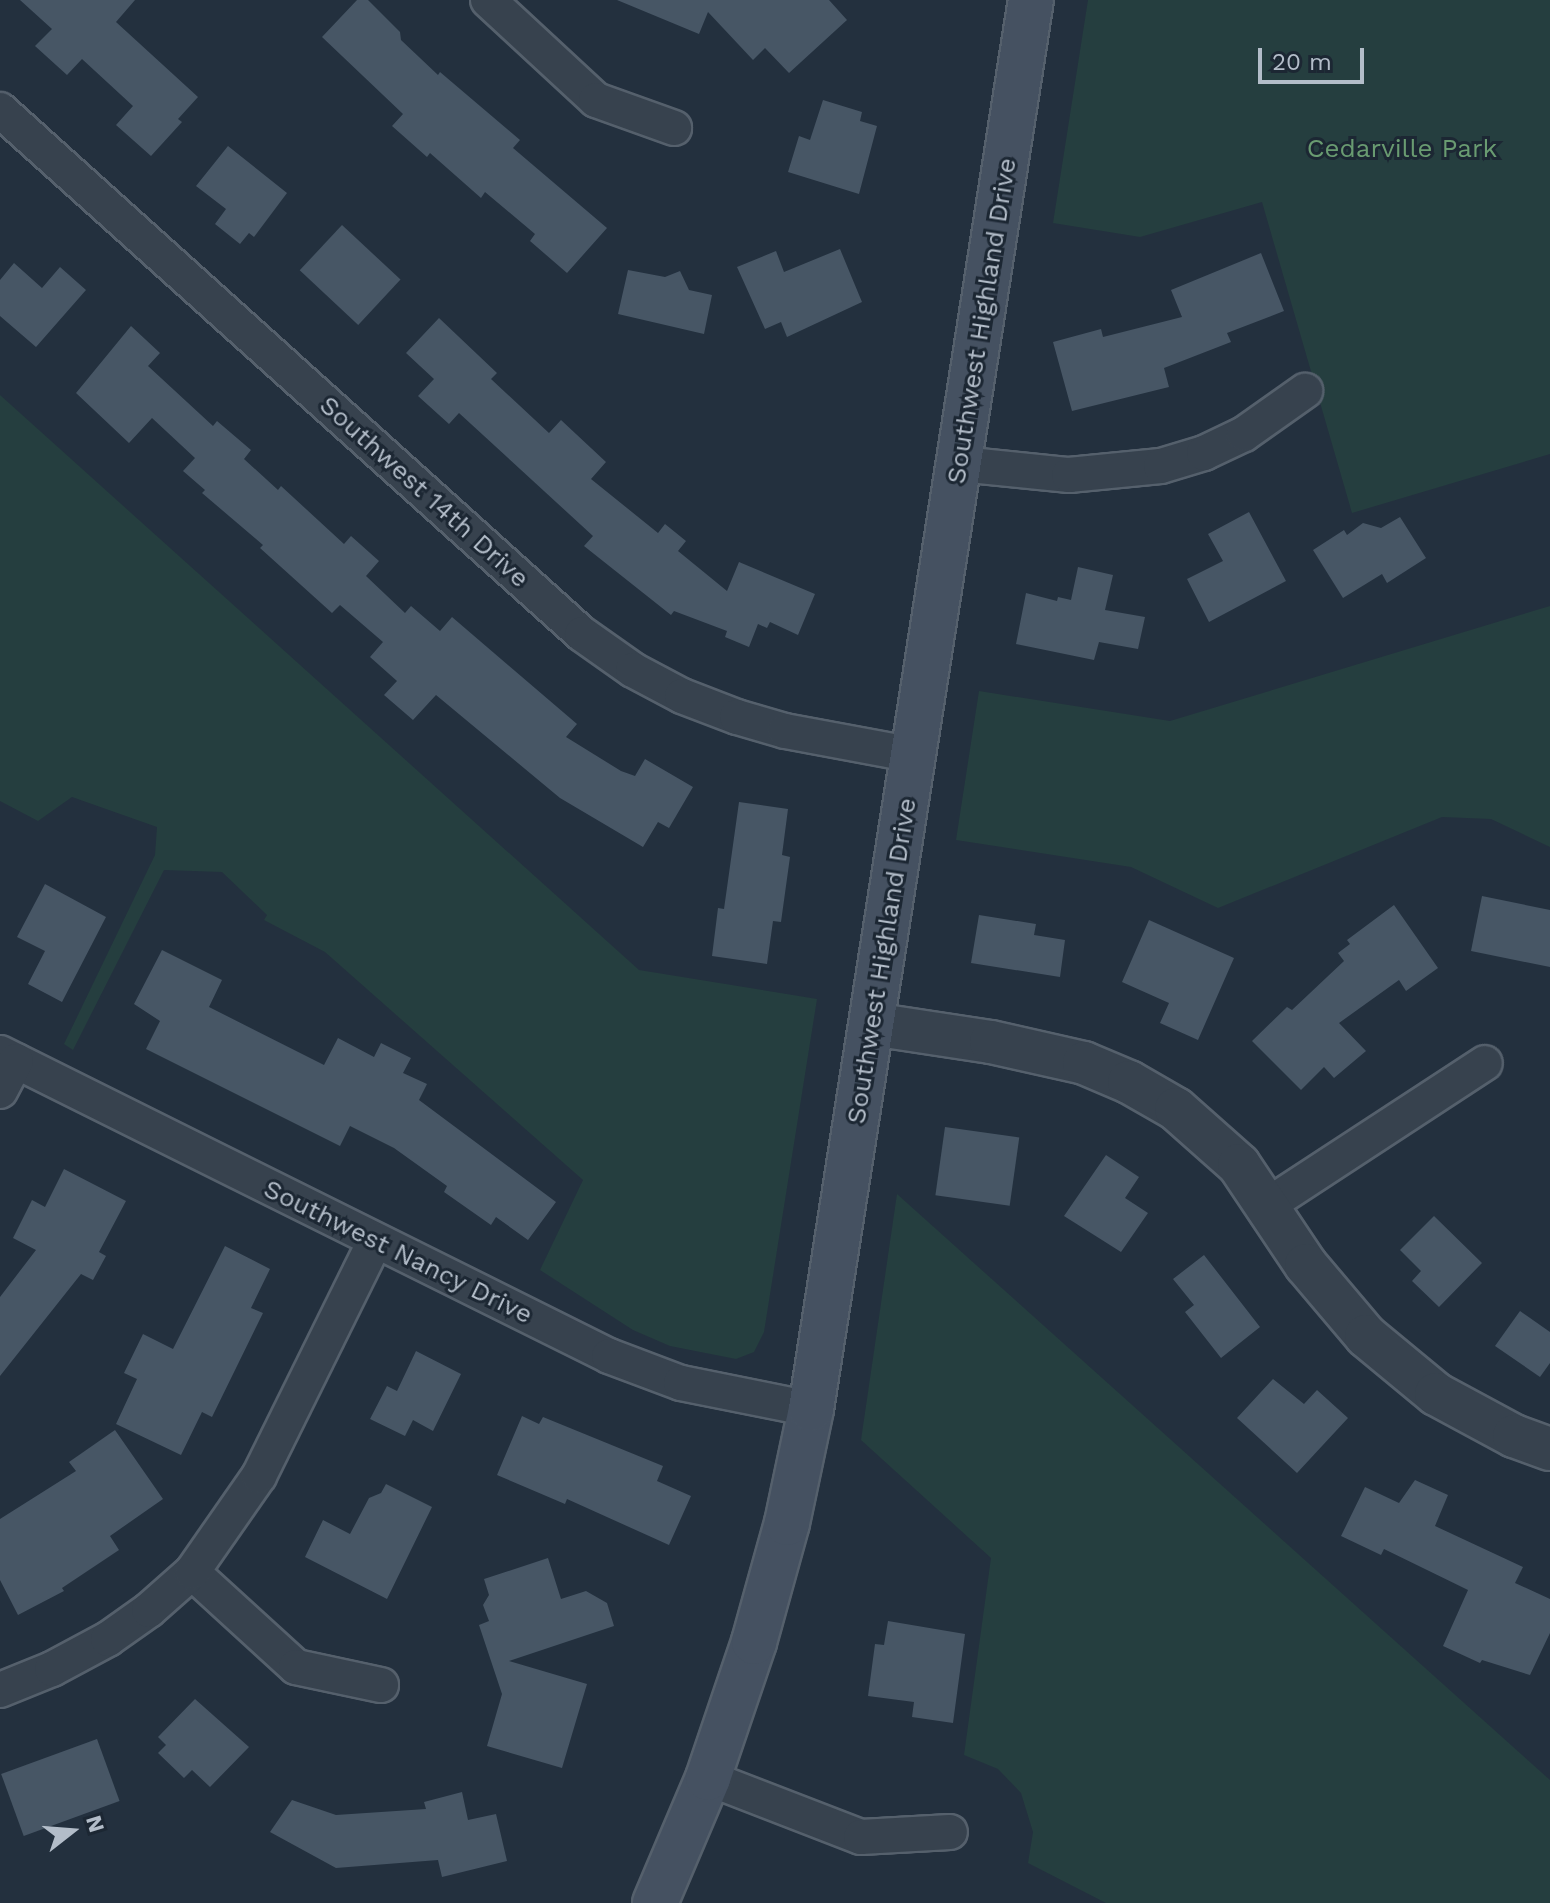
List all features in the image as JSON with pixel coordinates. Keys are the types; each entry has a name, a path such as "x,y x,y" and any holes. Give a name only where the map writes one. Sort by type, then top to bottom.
{"main road":[{"name":"Southwest Highland Drive","path":"655,1903 708,1778 758,1627 787,1523 811,1409 1031,0"}],"street":[{"path":"488,0 596,100 674,128"},
{"name":"Southwest 14th Drive","path":"0,110 582,634 633,670 682,696 737,717 785,731 914,755"},
{"path":"960,464 1069,475 1161,466 1204,453 1244,434 1305,391"},
{"path":"872,1024 1036,1050 1084,1063 1129,1082 1176,1109 1239,1165 1333,1300 1402,1369 1475,1416 1550,1449"},
{"path":"0,1091 8,1057"},
{"name":"Southwest Nancy Drive","path":"8,1057 375,1241 647,1372 681,1383 811,1409"},
{"path":"1268,1205 1485,1063"},
{"path":"0,1690 52,1669 108,1639 149,1610 192,1572 259,1476 375,1241"},
{"path":"192,1572 296,1667 381,1685"},
{"path":"708,1778 861,1837 950,1832"}],"green space":[{"name":"Cedarville Park","path":"1088,0 1550,0 1550,454 1352,513 1262,202 1140,237 1053,223"},
{"path":"0,395 639,970 817,999 764,1332 754,1352 736,1359 670,1346 633,1330 540,1270 583,1180 325,952 264,920 267,915 222,872 164,870 73,1050 64,1044 155,855 157,827 72,797 38,821 0,801"},
{"path":"1550,606 1550,847 1491,819 1442,817 1218,908 1131,867 956,840 979,691 1170,721"},
{"path":"897,1194 1550,1780 1550,1903 1106,1903 1028,1863 1033,1832 1021,1793 998,1769 964,1755 991,1558 861,1440"}],"building":[{"path":"20,0 135,0 116,22 198,97 178,119 182,122 151,156 116,125 133,106 82,59 67,75 35,46 52,29"},
{"path":"357,0 368,0 400,32 401,40 438,75 440,72 520,140 513,148 607,228 567,273 530,241 535,234 485,192 481,198 430,153 427,157 392,126 403,114 322,37"},
{"path":"617,0 829,0 847,20 789,73 765,48 753,60 708,12 699,34"},
{"path":"823,100 862,112 860,121 877,126 859,194 788,172 799,136 810,140"},
{"path":"228,146 287,193 254,237 249,233 240,244 215,224 226,209 196,186"},
{"path":"342,225 401,280 358,325 300,270"},
{"path":"840,249 862,302 787,337 781,322 765,329 737,267 776,251 784,272"},
{"path":"1261,253 1284,311 1227,333 1231,342 1164,368 1169,387 1072,411 1053,342 1101,329 1103,337 1182,317 1171,290"},
{"path":"14,263 42,288 60,267 86,290 36,347 0,316 0,280"},
{"path":"628,270 665,277 680,271 689,290 712,295 704,334 618,314"},
{"path":"439,318 497,373 491,379 549,433 561,420 606,462 591,479 658,533 665,524 686,541 678,551 727,591 739,562 815,594 798,635 770,622 767,628 758,624 749,647 725,637 727,631 674,611 671,615 584,546 593,536 459,413 449,424 418,396 434,379 406,353"},
{"path":"131,326 160,353 148,366 213,426 217,421 251,450 244,459 278,490 281,486 344,544 351,536 379,561 366,576 405,613 411,606 440,631 452,617 577,724 566,737 621,771 635,776 645,759 693,787 669,828 658,822 643,847 560,798 436,695 413,720 384,695 397,681 370,657 383,642 340,605 332,613 260,548 263,545 202,493 205,490 183,471 195,458 152,418 129,443 76,393"},
{"path":"1249,512 1286,581 1209,622 1187,579 1223,561 1208,534"},
{"path":"1400,517 1426,558 1387,583 1382,574 1343,598 1313,550 1344,530 1347,535 1363,523 1381,528"},
{"path":"1078,567 1113,575 1105,610 1145,617 1138,649 1099,642 1094,660 1016,644 1026,593 1057,601 1058,597 1071,600"},
{"path":"739,802 788,809 782,855 790,857 781,922 773,921 767,964 712,956 718,908 724,909"},
{"path":"45,884 106,917 62,1002 28,984 45,951 17,937"},
{"path":"1482,896 1550,910 1550,967 1471,951"},
{"path":"1394,905 1438,968 1406,991 1399,980 1339,1023 1366,1051 1334,1078 1324,1067 1301,1090 1252,1041 1287,1007 1292,1010 1344,961 1338,953 1350,944 1347,940"},
{"path":"979,915 1036,924 1034,935 1065,940 1060,977 971,963"},
{"path":"1149,920 1234,958 1198,1040 1160,1023 1169,1003 1122,982"},
{"path":"162,950 222,980 209,1007 324,1065 338,1038 374,1057 381,1043 411,1058 403,1073 427,1084 419,1100 556,1202 528,1240 496,1217 491,1225 444,1192 447,1186 394,1148 350,1126 340,1146 146,1049 160,1021 134,1004"},
{"path":"945,1127 1019,1137 1010,1206 935,1195"},
{"path":"1106,1155 1139,1177 1125,1198 1148,1213 1121,1252 1064,1216"},
{"path":"64,1169 126,1201 99,1252 106,1256 93,1280 81,1274 0,1376 0,1297 36,1250 13,1238 32,1200 45,1207"},
{"path":"1434,1216 1482,1263 1439,1307 1412,1281 1421,1271 1400,1250"},
{"path":"225,1246 270,1269 251,1308 263,1313 212,1417 202,1412 181,1455 116,1424 137,1379 124,1373 143,1334 173,1349"},
{"path":"1204,1255 1260,1327 1221,1358 1185,1312 1194,1305 1173,1279"},
{"path":"1520,1311 1550,1332 1550,1363 1540,1377 1495,1346"},
{"path":"416,1351 461,1374 433,1431 413,1420 405,1436 370,1419 387,1386 397,1391"},
{"path":"1273,1379 1304,1404 1317,1390 1348,1418 1297,1473 1237,1418"},
{"path":"522,1416 539,1424 543,1417 663,1466 657,1481 691,1496 669,1545 567,1499 565,1504 497,1475"},
{"path":"115,1430 163,1499 110,1536 119,1550 62,1588 64,1591 18,1615 0,1580 0,1519 76,1471 69,1462"},
{"path":"1415,1480 1448,1495 1435,1526 1523,1567 1515,1583 1550,1599 1550,1633 1530,1675 1482,1660 1480,1663 1443,1646 1468,1590 1384,1549 1381,1555 1341,1536 1365,1487 1399,1503"},
{"path":"386,1484 432,1507 387,1599 305,1557 323,1520 350,1534 369,1498 381,1493"},
{"path":"548,1558 561,1599 586,1591 607,1603 614,1626 509,1661 587,1684 562,1768 487,1746 502,1694 479,1625 489,1621 483,1605 489,1595 484,1579"},
{"path":"888,1621 965,1634 953,1723 912,1717 914,1702 868,1696 875,1644 884,1645"},
{"path":"195,1699 249,1747 210,1787 192,1770 184,1778 158,1753 166,1745 158,1737"},
{"path":"97,1739 120,1801 24,1836 1,1774"},
{"path":"462,1792 468,1820 496,1814 507,1861 442,1877 438,1860 336,1868 270,1832 292,1800 336,1815 426,1809 424,1802"}]}
